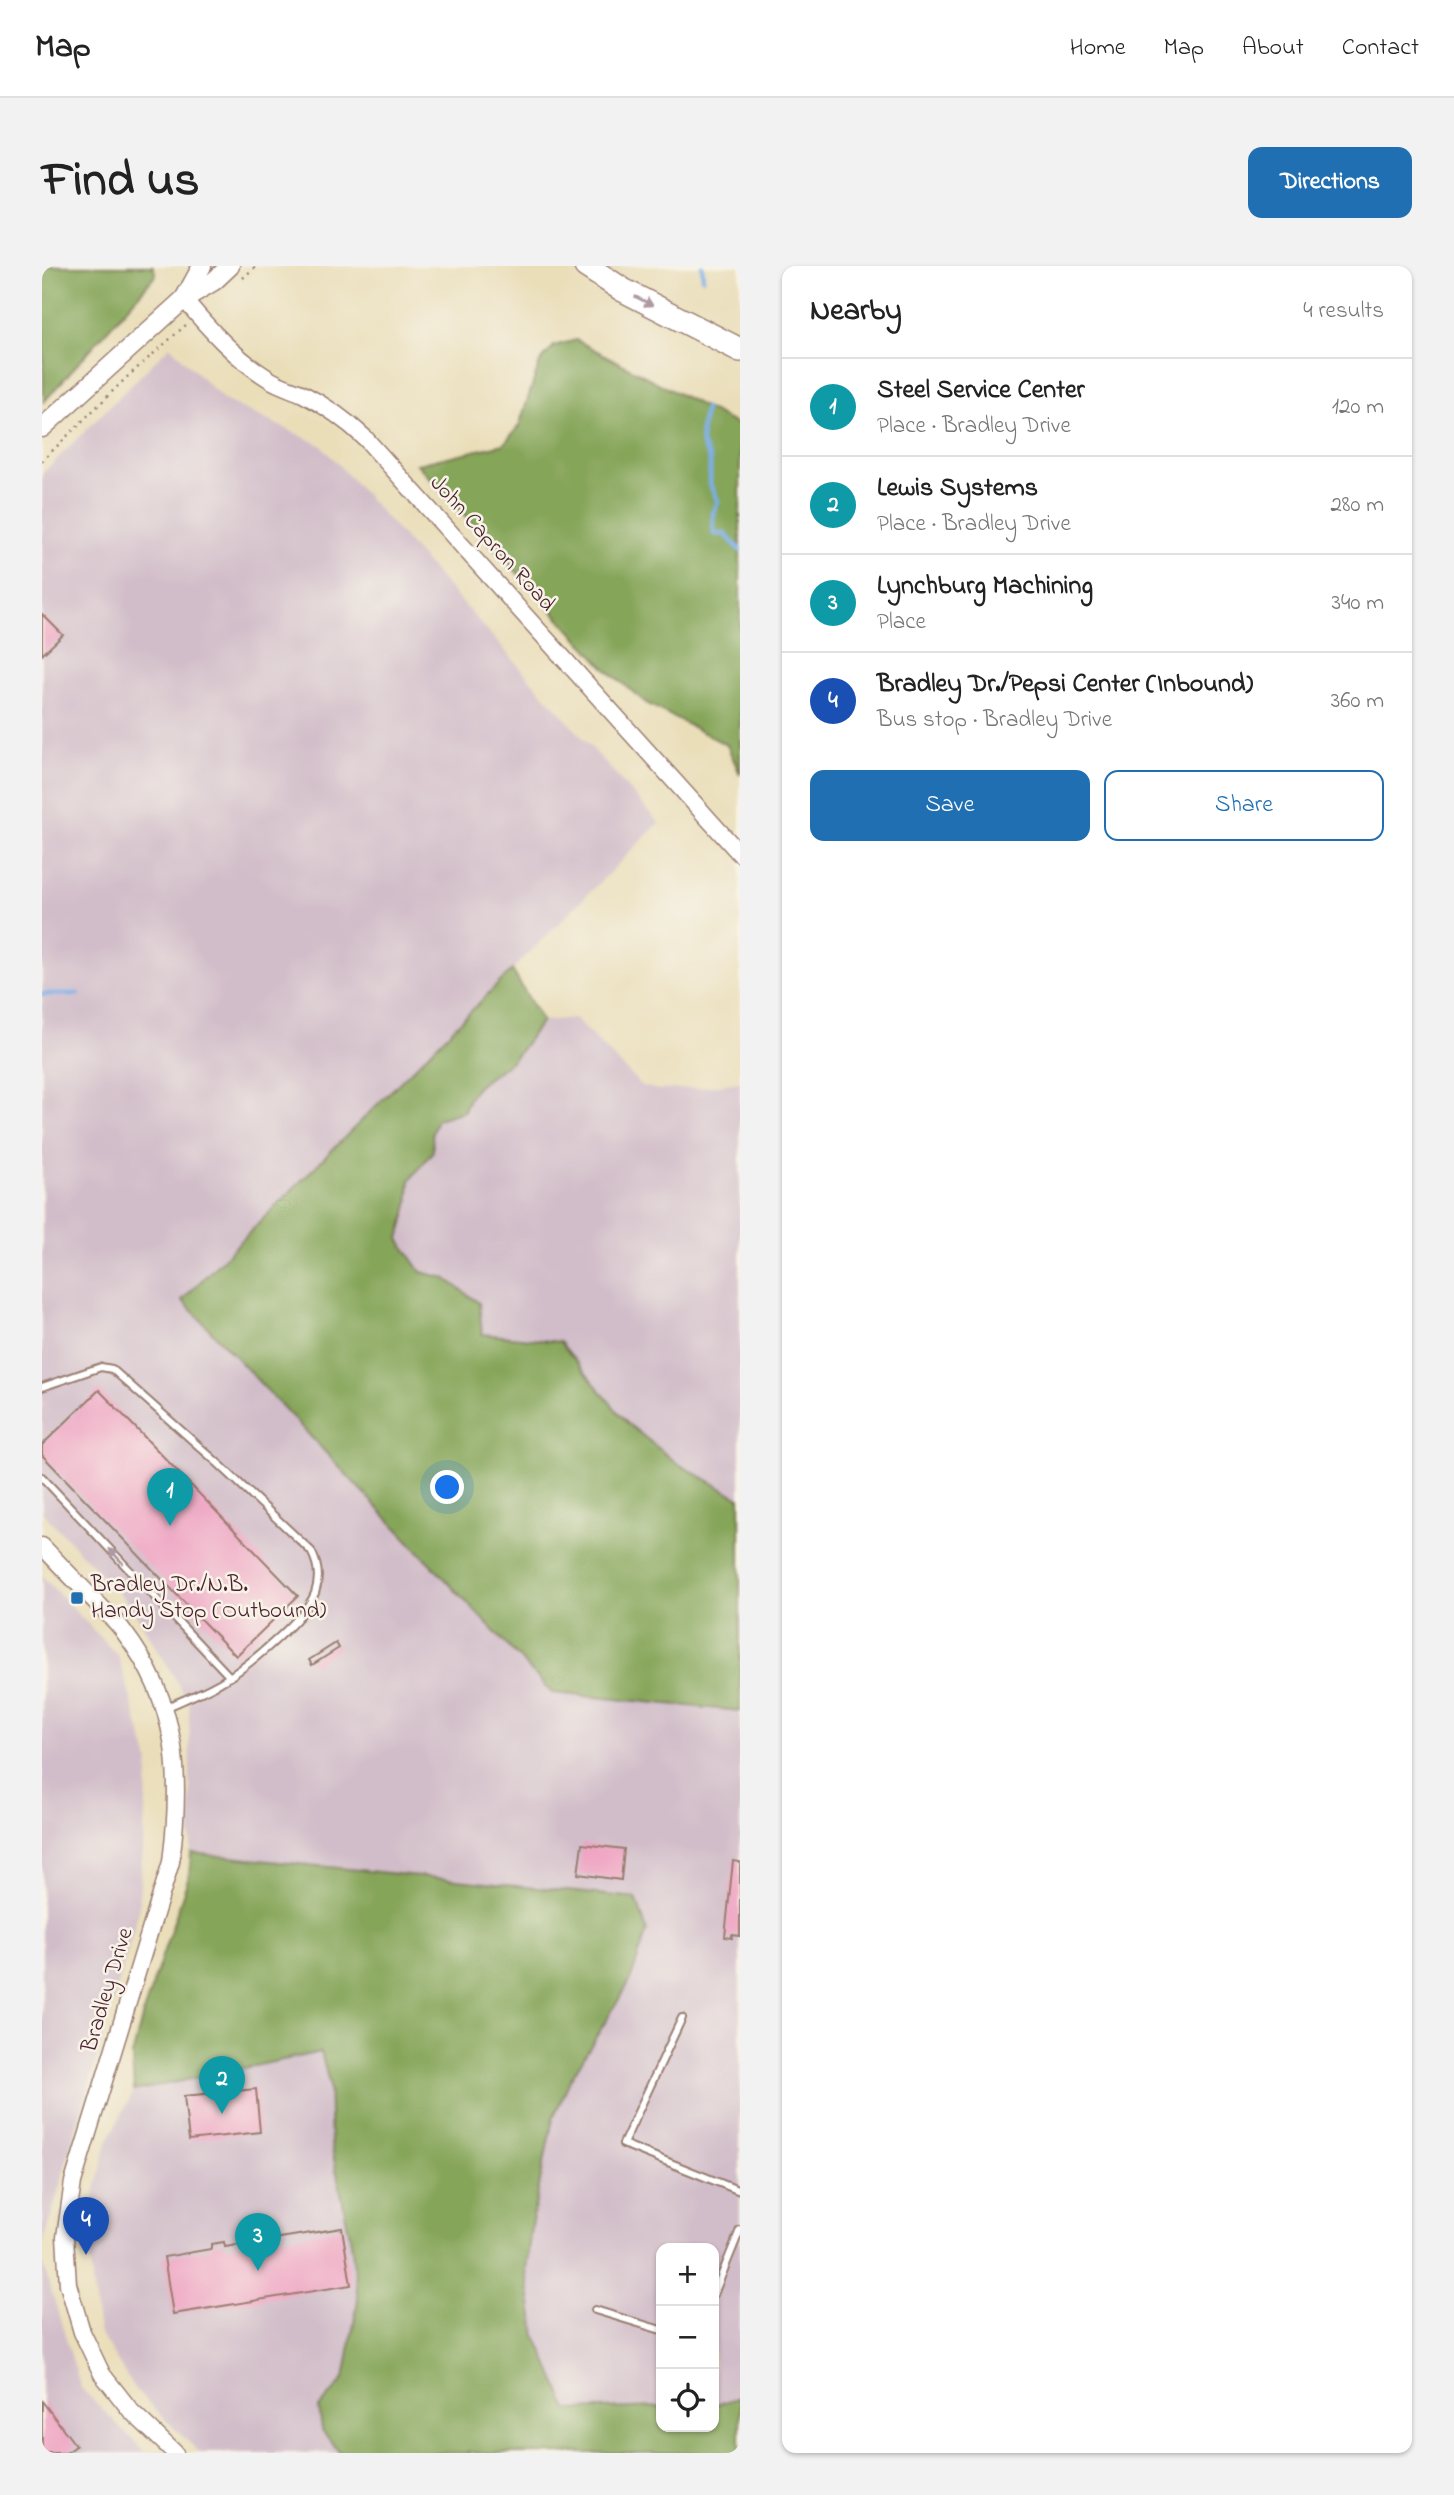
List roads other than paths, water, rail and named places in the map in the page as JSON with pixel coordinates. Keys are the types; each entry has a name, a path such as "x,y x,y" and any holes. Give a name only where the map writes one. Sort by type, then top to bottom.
{"highway":[{"path":"586,266 623,290 740,349"}],"main road":[{"path":"184,299 201,266"},
{"path":"42,428 184,299 214,281 230,266"}],"street":[{"name":"John Capron Road","path":"184,299 220,341 253,369 273,382 325,406 365,438 740,854"},
{"name":"Bradley Drive","path":"42,1546 124,1631 143,1662 165,1708 176,1761 177,1817 171,1862 73,2182 65,2237 68,2284 82,2332 102,2374 131,2411 175,2453"}],"lane":[{"path":"42,1388 101,1367 112,1369 312,1550 317,1568 317,1582 310,1604 271,1644 230,1677 165,1708"},
{"path":"42,1477 230,1677"},
{"path":"682,2018 623,2144 740,2191"},
{"path":"719,2282 740,2230"},
{"path":"595,2310 656,2328"}],"waterway":[{"path":"702,266 703,279"},
{"path":"705,408 702,444 710,460 710,485 718,501 713,513 714,534 725,534 740,550"},
{"path":"42,994 78,994"}],"place":[{"name":"Steel Service Center","path":"170,1526"},
{"name":"Bradley Dr./N.B. Handy Stop (Outbound)","path":"77,1598"},
{"name":"Lewis Systems","path":"222,2114"},
{"name":"Bradley Dr./Pepsi Center (Inbound)","path":"86,2255"},
{"name":"Lynchburg Machining","path":"258,2271"}]}
